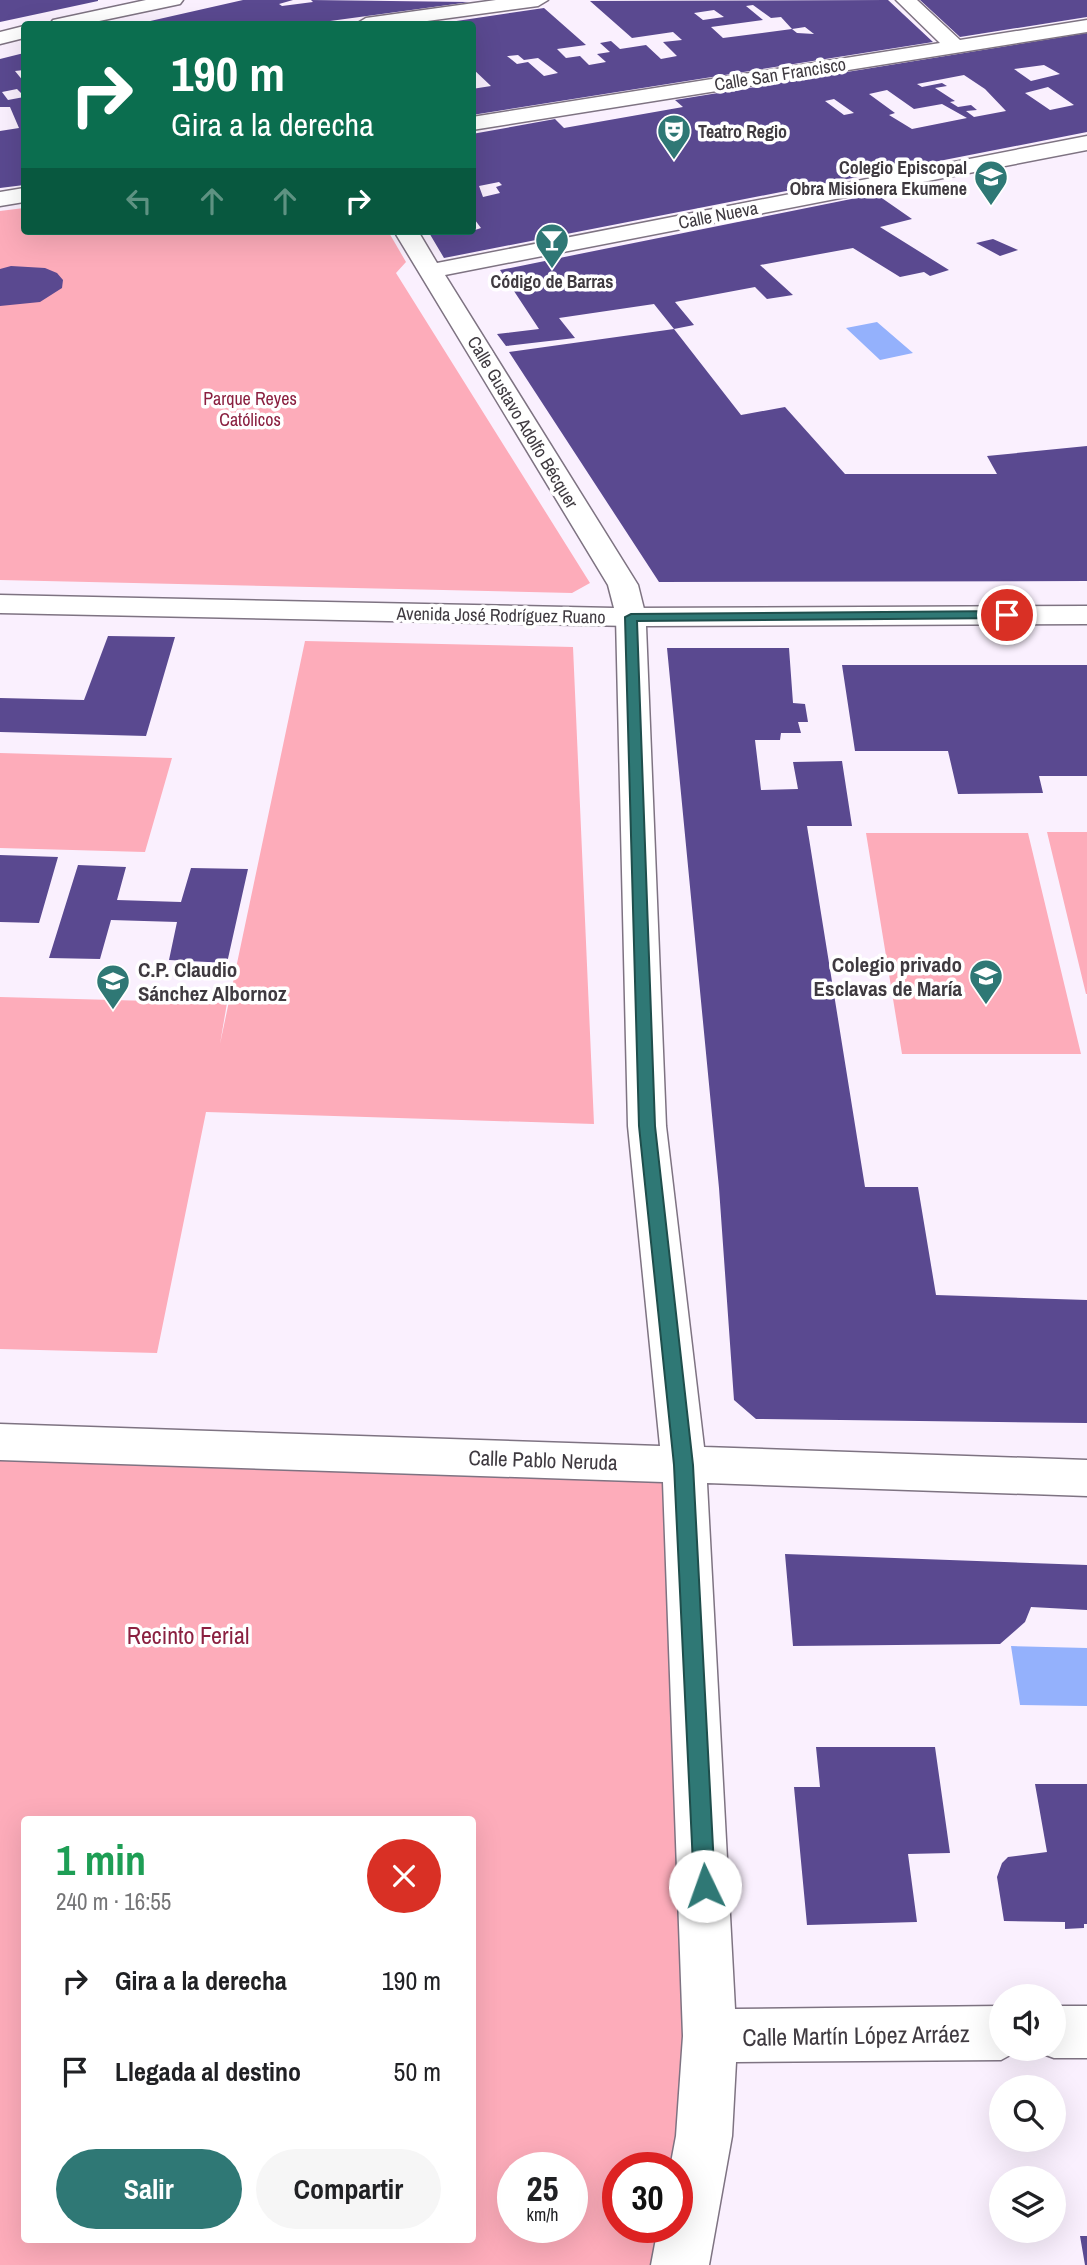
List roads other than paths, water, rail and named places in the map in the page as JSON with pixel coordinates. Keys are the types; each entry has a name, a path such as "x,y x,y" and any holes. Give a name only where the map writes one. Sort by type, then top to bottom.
{"street":[{"path":"109,20 173,0"},
{"path":"388,21 538,0"},
{"path":"906,0 954,46"},
{"name":"Calle San Francisco","path":"476,123 1087,26"},
{"path":"0,38 21,33"},
{"name":"Calle Nueva","path":"431,271 1087,143"},
{"path":"0,199 21,196"},
{"name":"Calle Gustavo Adolfo Bécquer","path":"408,235 622,585 631,617 647,1126 684,1465 710,2036 705,2136 680,2265"},
{"name":"Avenida José Rodríguez Ruano","path":"0,604 631,617 1087,615"},
{"name":"Calle Pablo Neruda","path":"0,1442 1087,1478"},
{"path":"1066,2032 1087,2032"},
{"name":"Calle Martín López Arráez","path":"710,2036 989,2033"}],"water":[{"path":"877,322 913,353 880,360 846,328"},
{"path":"1011,1646 1087,1648 1087,1706 1020,1705"}],"place":[{"name":"Teatro Regio","path":"674,161"},
{"name":"Colegio Episcopal Obra Misionera Ekumene","path":"991,207"},
{"name":"Código de Barras","path":"552,270"},
{"name":"Colegio privado Esclavas de María","path":"986,1006"},
{"name":"C.P. Claudio Sánchez Albornoz","path":"113,1011"}],"park label":[{"name":"Parque Reyes Católicos","path":"250,408"},
{"name":"Recinto Ferial","path":"188,1635"}]}
